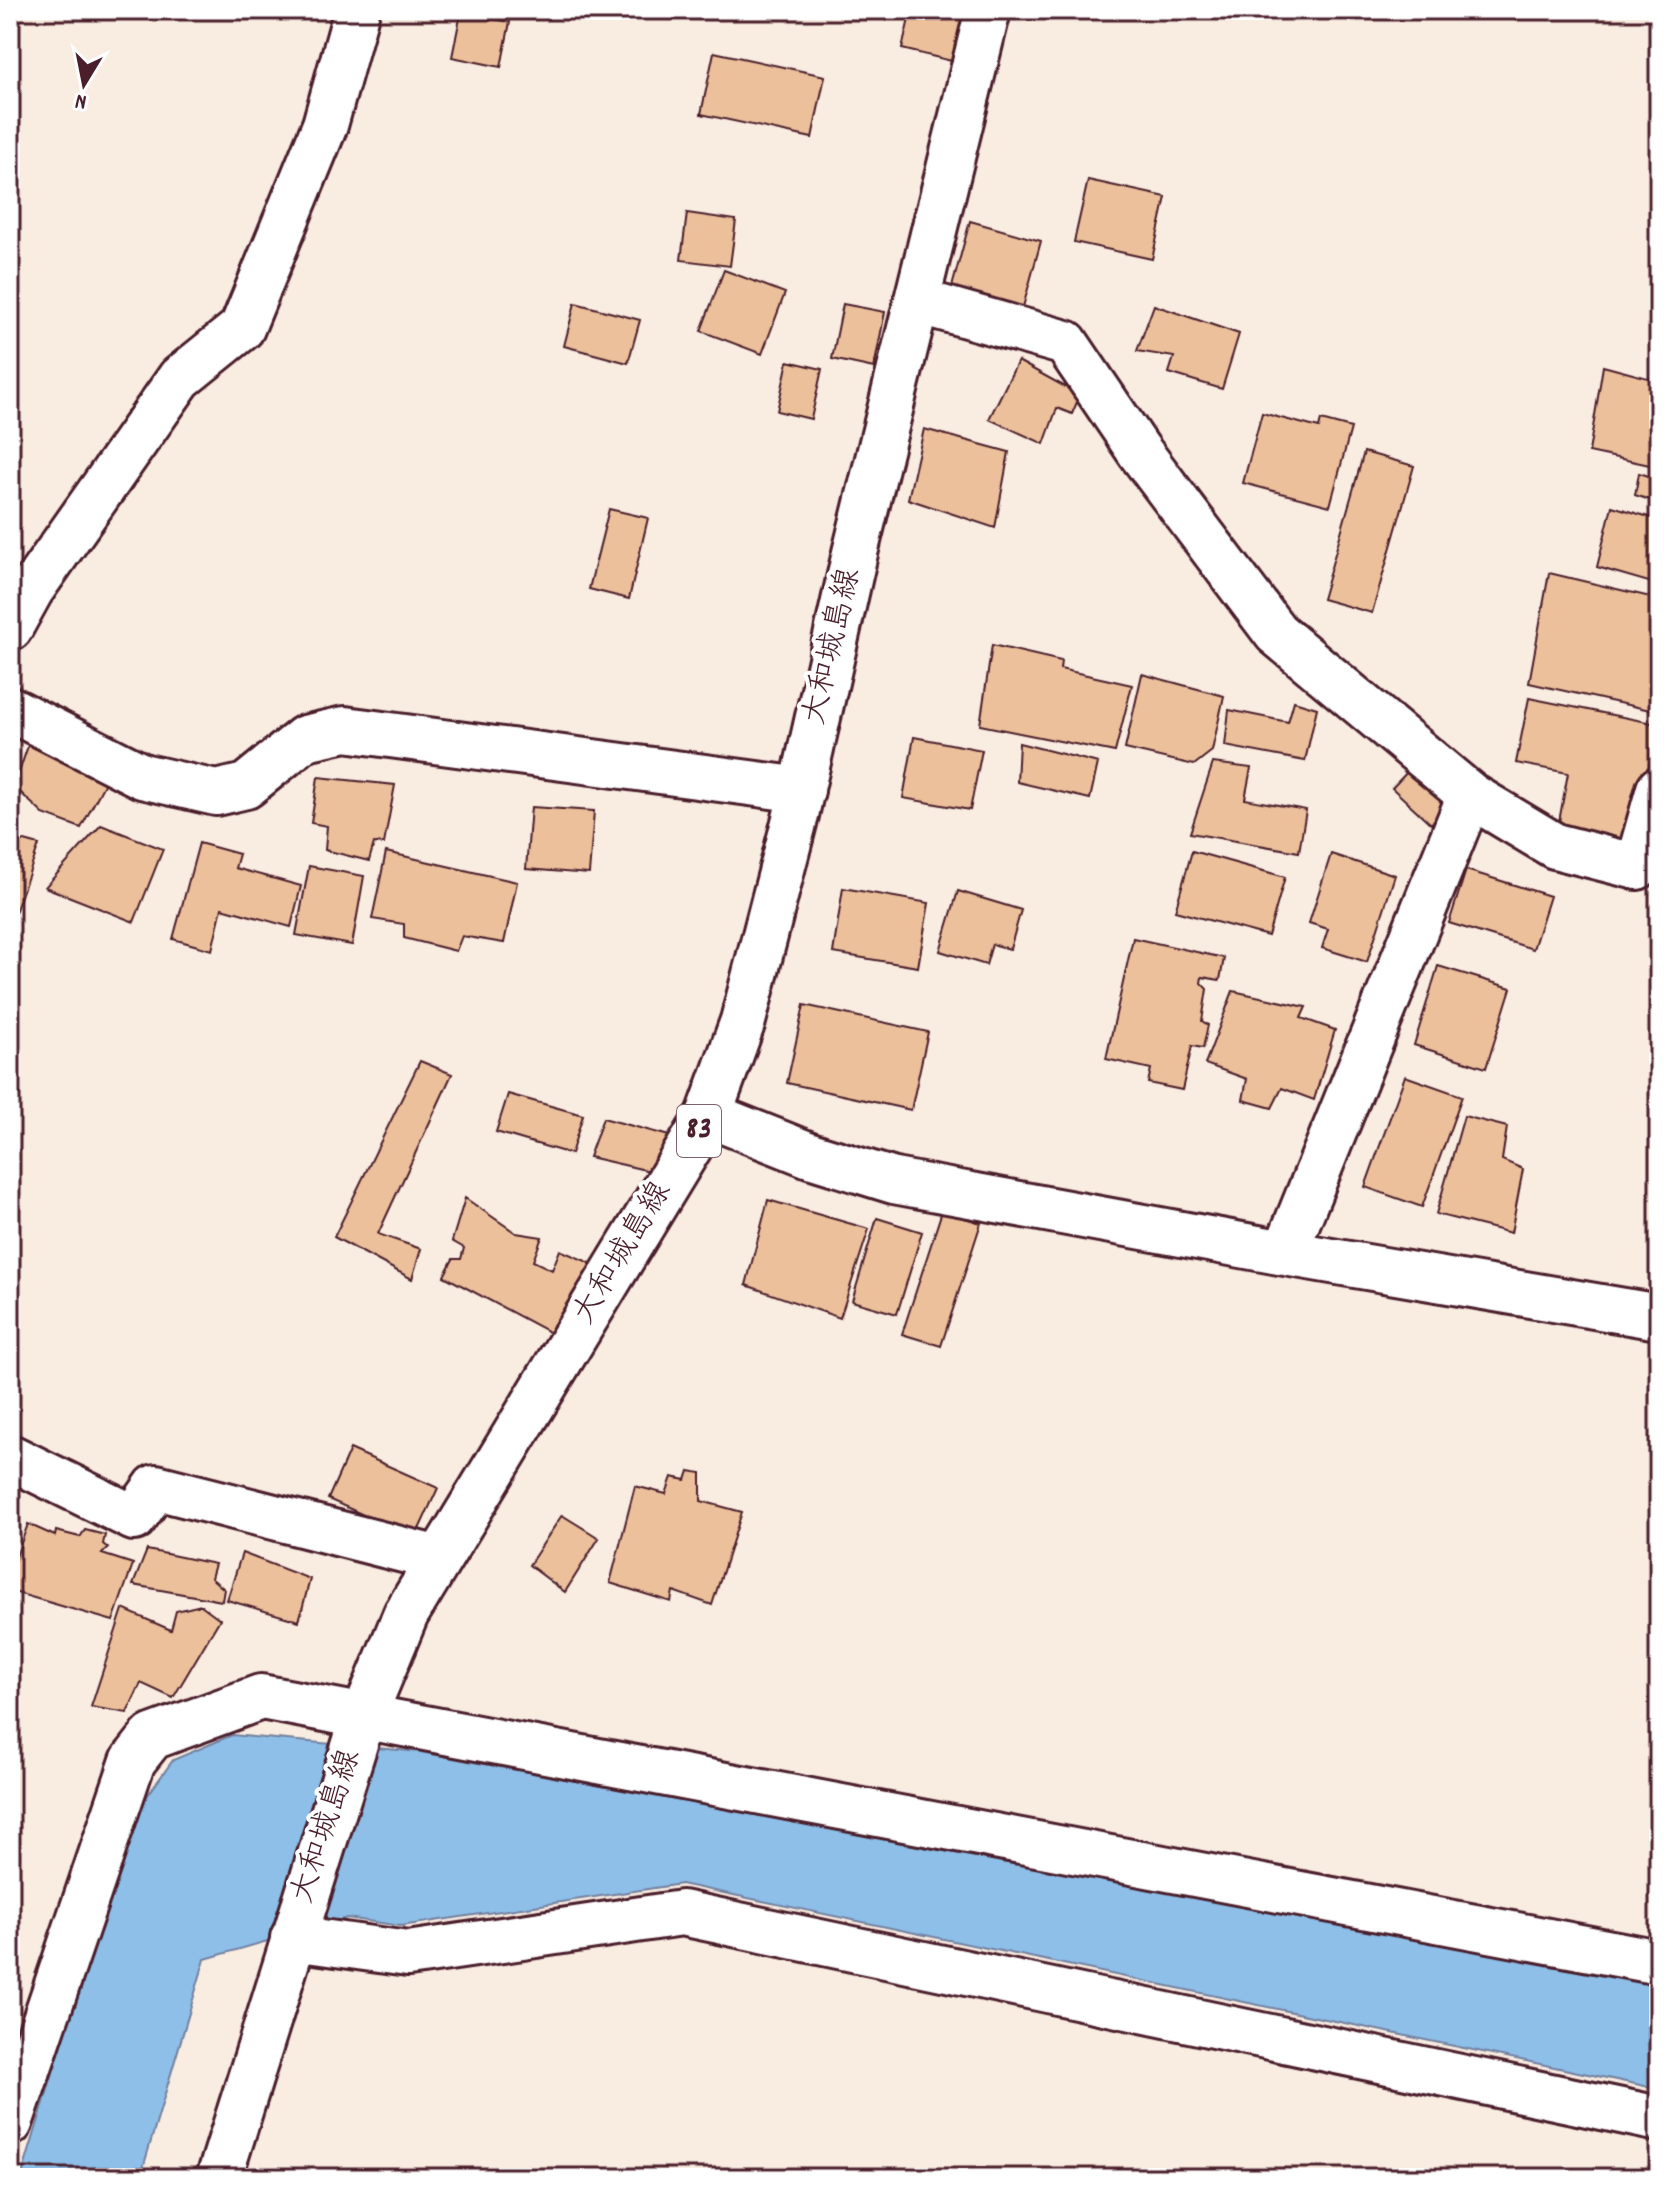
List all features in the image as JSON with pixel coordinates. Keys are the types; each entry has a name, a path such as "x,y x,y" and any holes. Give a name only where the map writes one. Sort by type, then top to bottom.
{"street":[{"path":"10,628 31,590 180,378 242,328 325,125 357,10"},
{"name":"大和城島線","path":"219,2178 363,1718 406,1614 709,1115 743,1021 802,790 855,553 988,10"},
{"path":"917,301 1066,343 1139,451 1276,633 1470,795 1555,846 1637,867 1659,789"},
{"path":"10,709 142,776 216,793 246,786 305,738 345,729 802,790"},
{"path":"1285,1253 1470,795"},
{"path":"709,1115 810,1155 894,1181 1285,1253 1659,1317"},
{"path":"10,1457 134,1518 156,1487 439,1559"},
{"path":"10,2123 133,1761 152,1737 261,1697 1659,1962"},
{"path":"293,1938 408,1954 682,1913 1659,2119"}],"water":[{"path":"232,1735 421,1752 1659,1985 1659,2089 681,1884 401,1926 347,1918 205,1959 140,2178 21,2178 130,1820 173,1760"}],"building":[{"path":"911,10 973,10 960,63 902,49"},
{"path":"461,13 510,22 501,67 452,57"},
{"path":"714,52 825,76 812,138 701,114"},
{"path":"1088,180 1166,197 1152,259 1074,242"},
{"path":"687,213 736,220 730,266 681,260"},
{"path":"970,221 1041,241 1023,307 952,287"},
{"path":"724,270 785,293 762,354 701,331"},
{"path":"575,303 640,320 628,363 564,346"},
{"path":"843,304 885,312 874,368 832,359"},
{"path":"1154,305 1239,334 1222,389 1169,373 1174,357 1137,351"},
{"path":"788,361 822,369 811,419 777,411"},
{"path":"1018,361 1080,395 1072,414 1057,408 1044,444 989,419"},
{"path":"1603,366 1659,381 1659,467 1589,452"},
{"path":"1262,413 1319,428 1321,420 1351,428 1330,506 1243,483"},
{"path":"924,429 1009,452 995,528 908,499"},
{"path":"1364,452 1414,466 1372,613 1322,599"},
{"path":"1639,473 1659,479 1659,503 1635,495"},
{"path":"1612,506 1659,520 1659,585 1597,567"},
{"path":"609,509 648,518 629,599 589,589"},
{"path":"1549,573 1659,599 1659,712 1529,683"},
{"path":"992,645 1061,661 1060,669 1132,685 1115,752 980,725"},
{"path":"1142,674 1224,696 1212,751 1194,765 1125,749"},
{"path":"1529,698 1657,724 1634,842 1558,827 1568,773 1516,763"},
{"path":"1294,701 1317,708 1305,761 1225,746 1229,710 1288,722"},
{"path":"32,734 110,773 81,828 43,814 15,784"},
{"path":"914,737 982,750 970,810 903,798"},
{"path":"1019,743 1098,763 1090,799 1017,782"},
{"path":"1213,763 1251,768 1245,799 1306,810 1299,852 1190,833"},
{"path":"1412,767 1449,800 1431,824 1392,788"},
{"path":"318,777 395,785 384,844 374,843 369,861 325,850 327,826 311,823"},
{"path":"531,807 594,811 589,874 526,869"},
{"path":"101,825 163,849 134,922 45,887"},
{"path":"10,837 39,845 11,924 10,924"},
{"path":"199,843 239,854 235,868 301,886 291,927 222,908 212,950 173,939"},
{"path":"1192,851 1285,877 1268,936 1175,911"},
{"path":"386,852 517,882 504,943 462,936 456,951 404,938 404,924 372,919"},
{"path":"1331,854 1395,875 1367,962 1322,948 1328,929 1309,923"},
{"path":"309,866 364,876 352,945 296,935"},
{"path":"1466,870 1550,896 1533,949 1449,923"},
{"path":"843,888 929,903 918,967 833,953"},
{"path":"958,891 1021,910 1010,949 992,944 986,965 940,951"},
{"path":"1133,938 1224,958 1220,980 1202,977 1201,983 1207,989 1202,1021 1208,1025 1203,1048 1192,1046 1182,1090 1148,1083 1151,1069 1106,1059"},
{"path":"1438,966 1511,988 1486,1068 1414,1045"},
{"path":"1233,991 1306,1007 1301,1018 1335,1030 1314,1100 1282,1088 1272,1108 1243,1100 1247,1079 1205,1064"},
{"path":"804,1005 928,1032 911,1110 787,1083"},
{"path":"420,1061 452,1074 378,1234 421,1249 412,1279 334,1237"},
{"path":"1405,1076 1462,1096 1422,1207 1365,1187"},
{"path":"508,1094 583,1115 571,1154 496,1132"},
{"path":"1464,1116 1507,1127 1502,1160 1523,1169 1511,1233 1436,1214"},
{"path":"603,1118 673,1137 663,1174 589,1157"},
{"path":"465,1198 516,1233 542,1237 533,1261 552,1270 560,1250 600,1267 558,1337 444,1276 453,1259 461,1259 464,1248 452,1241"},
{"path":"768,1200 869,1229 840,1318 746,1285"},
{"path":"942,1211 981,1223 941,1346 902,1334"},
{"path":"877,1218 922,1232 897,1314 852,1301"},
{"path":"350,1449 438,1488 415,1538 328,1499"},
{"path":"689,1471 701,1473 701,1501 742,1512 712,1605 673,1591 671,1602 610,1583 635,1486 666,1494 672,1477 686,1480"},
{"path":"562,1515 599,1538 565,1592 529,1565"},
{"path":"28,1524 55,1536 56,1531 80,1537 85,1530 105,1535 103,1544 108,1548 102,1554 133,1564 113,1621 10,1591 10,1573"},
{"path":"147,1550 215,1564 211,1578 224,1589 222,1601 133,1585"},
{"path":"242,1553 310,1579 299,1621 227,1600"},
{"path":"201,1605 220,1619 173,1698 141,1683 127,1713 91,1707 123,1609 171,1630 176,1611"}]}
